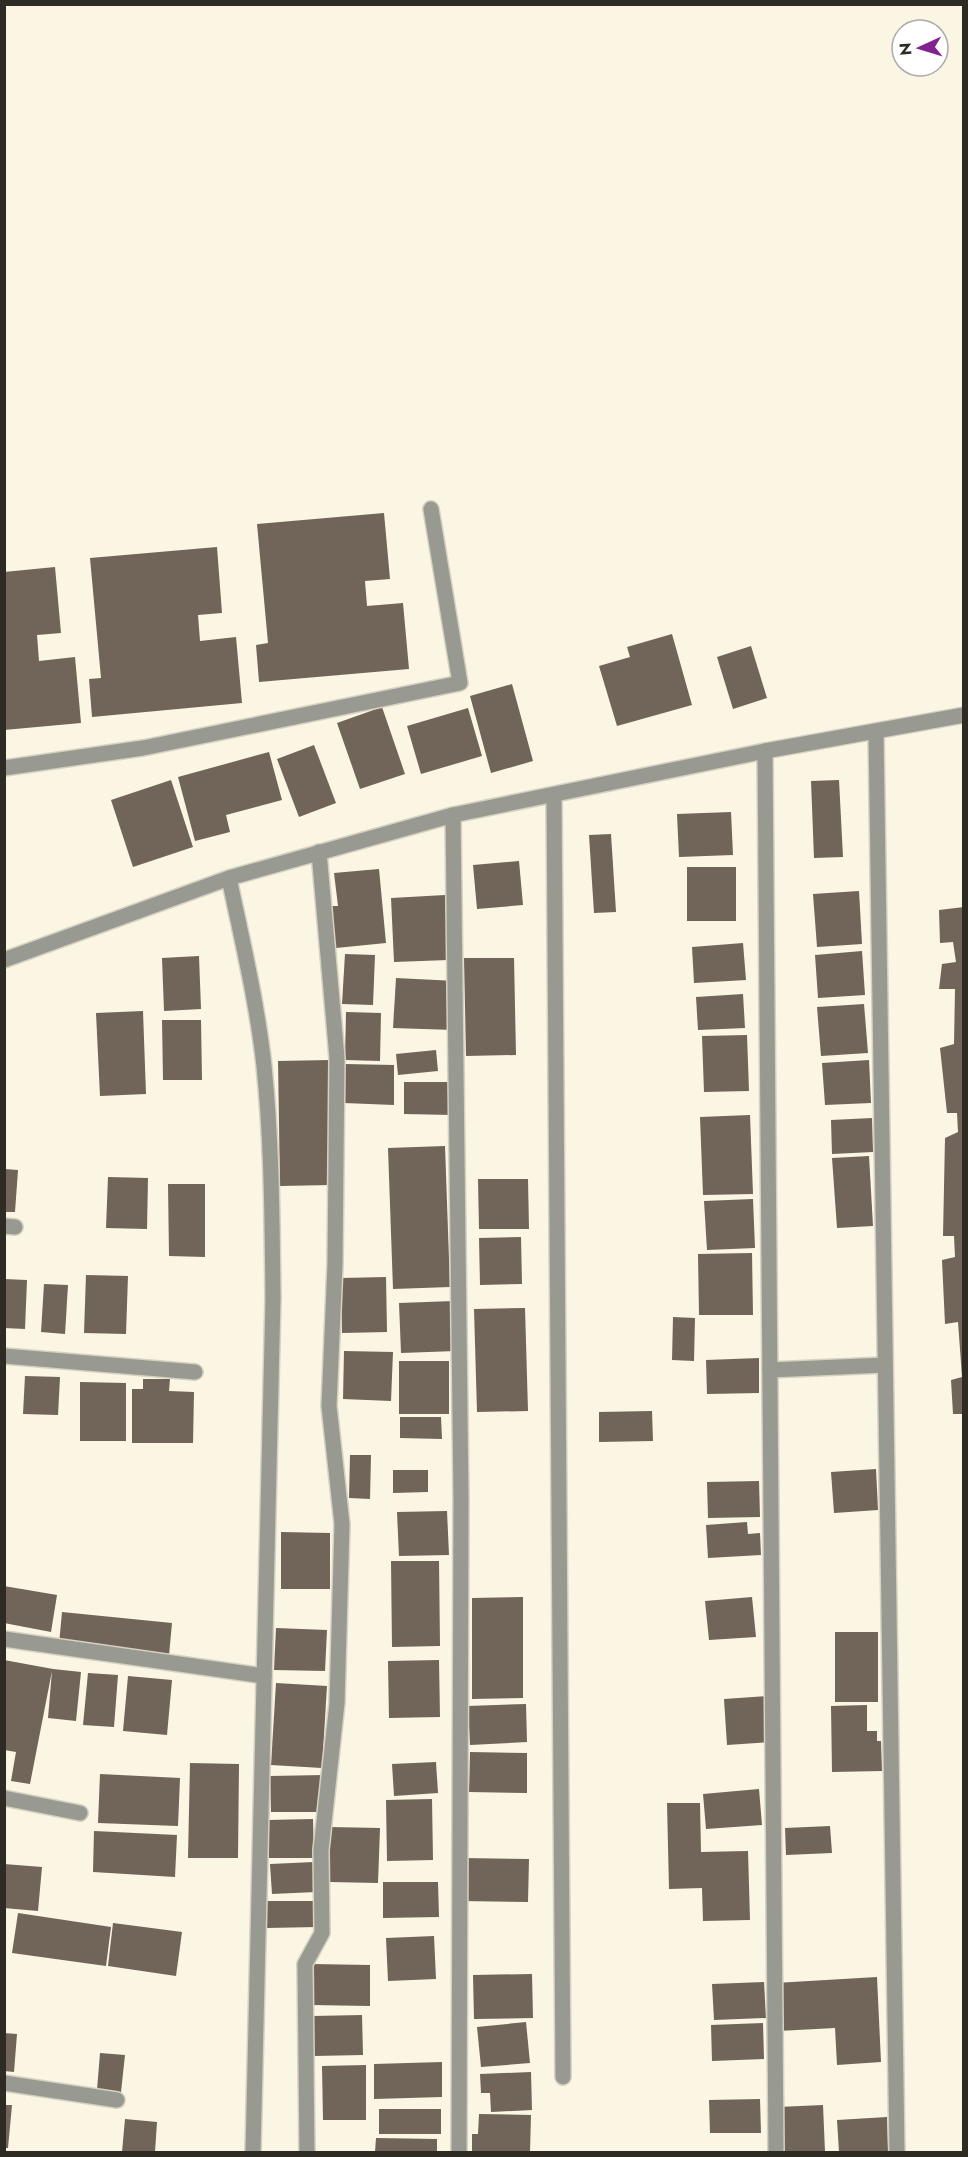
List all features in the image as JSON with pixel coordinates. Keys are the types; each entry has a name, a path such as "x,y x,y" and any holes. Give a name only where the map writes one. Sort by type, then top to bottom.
{"street":[{"path":"4,768 143,748 460,683 431,509"},
{"path":"4,960 229,878 453,815 765,751 963,715"},
{"path":"876,732 897,2152"},
{"path":"765,751 776,2152"},
{"path":"554,795 563,2077"},
{"path":"453,815 461,1499 459,2152"},
{"path":"307,2152 305,1964 322,1933 321,1850 337,1703 342,1524 329,1406 335,1264 337,1058 319,852"},
{"path":"229,878 251,981 264,1066 272,1181 273,1298 253,2152"},
{"path":"4,1356 195,1372"},
{"path":"770,1370 885,1365"},
{"path":"4,1639 264,1676"},
{"path":"4,1798 80,1812"},
{"path":"4,2083 117,2100"}],"building":[{"path":"384,513 390,579 365,581 367,606 403,603 409,669 259,682 256,645 268,643 257,524"},
{"path":"217,547 222,613 198,615 200,641 236,637 242,703 92,717 89,679 101,678 90,558"},
{"path":"55,567 61,633 37,635 39,661 75,657 81,723 4,730 4,572"},
{"path":"672,634 692,705 617,726 599,666 630,657 627,647"},
{"path":"751,646 767,698 733,709 717,657"},
{"path":"512,684 533,761 491,773 470,696"},
{"path":"382,707 405,774 360,789 337,723"},
{"path":"468,708 482,756 421,774 407,726"},
{"path":"314,745 336,803 299,817 277,759"},
{"path":"269,752 282,800 226,815 230,832 195,841 178,777"},
{"path":"171,780 193,847 133,867 111,800"},
{"path":"839,780 843,857 814,858 811,781"},
{"path":"731,812 733,855 679,857 677,814"},
{"path":"611,834 616,912 594,913 589,835"},
{"path":"519,861 523,905 477,909 473,865"},
{"path":"687,867 736,867 736,921 687,921"},
{"path":"379,869 386,943 336,948 331,906 338,906 334,873"},
{"path":"859,891 862,944 817,947 813,894"},
{"path":"445,895 448,960 394,962 391,898"},
{"path":"964,907 964,1414 953,1414 951,1380 962,1377 958,1322 945,1324 942,1260 955,1257 954,1236 943,1236 945,1138 958,1132 957,1113 947,1113 940,1048 954,1044 955,989 939,989 942,964 956,962 953,942 940,943 939,910"},
{"path":"743,943 746,980 694,983 692,947"},
{"path":"862,951 865,995 818,998 815,955"},
{"path":"345,954 375,955 373,1005 342,1004"},
{"path":"199,956 201,1009 164,1011 162,958"},
{"path":"464,958 514,958 516,1055 466,1056"},
{"path":"396,978 456,981 454,1030 393,1028"},
{"path":"743,994 745,1028 698,1030 696,997"},
{"path":"864,1004 868,1053 821,1056 817,1007"},
{"path":"143,1011 146,1094 100,1096 96,1013"},
{"path":"346,1012 381,1013 380,1061 345,1060"},
{"path":"162,1020 201,1020 202,1080 163,1080"},
{"path":"747,1035 749,1091 704,1092 702,1036"},
{"path":"436,1050 438,1071 398,1075 396,1054"},
{"path":"330,1060 331,1185 280,1186 278,1061"},
{"path":"869,1060 871,1103 825,1105 822,1063"},
{"path":"345,1064 394,1065 394,1105 344,1103"},
{"path":"404,1082 452,1082 452,1115 404,1114"},
{"path":"750,1115 753,1194 703,1195 700,1117"},
{"path":"872,1118 873,1152 832,1154 831,1120"},
{"path":"445,1146 450,1287 393,1289 388,1148"},
{"path":"869,1156 873,1226 837,1228 832,1158"},
{"path":"5,1169 18,1170 15,1212 5,1212"},
{"path":"108,1177 148,1178 147,1229 106,1228"},
{"path":"478,1179 528,1179 529,1229 479,1229"},
{"path":"168,1184 205,1184 205,1257 169,1256"},
{"path":"753,1199 755,1248 707,1250 704,1201"},
{"path":"521,1237 522,1284 480,1285 479,1238"},
{"path":"752,1253 753,1315 699,1315 698,1254"},
{"path":"86,1275 128,1276 126,1334 84,1333"},
{"path":"386,1277 387,1332 342,1333 341,1278"},
{"path":"4,1279 27,1280 25,1329 4,1328"},
{"path":"44,1284 68,1285 65,1334 41,1332"},
{"path":"454,1301 456,1351 401,1353 399,1303"},
{"path":"525,1308 528,1411 477,1412 474,1309"},
{"path":"673,1317 695,1318 694,1361 672,1360"},
{"path":"344,1351 393,1352 391,1401 343,1399"},
{"path":"759,1358 759,1393 707,1394 706,1360"},
{"path":"399,1361 449,1361 449,1414 399,1414"},
{"path":"25,1376 60,1377 58,1415 23,1414"},
{"path":"143,1379 170,1379 169,1391 194,1392 193,1443 132,1443 132,1389 143,1389"},
{"path":"80,1382 126,1383 126,1441 80,1441"},
{"path":"652,1411 653,1441 599,1442 599,1412"},
{"path":"400,1417 441,1417 442,1439 400,1438"},
{"path":"350,1455 371,1455 370,1499 349,1498"},
{"path":"876,1469 878,1510 834,1513 831,1472"},
{"path":"393,1470 428,1470 428,1492 393,1493"},
{"path":"759,1481 760,1517 708,1518 707,1482"},
{"path":"447,1511 449,1555 399,1556 397,1512"},
{"path":"747,1522 748,1534 760,1533 761,1555 708,1558 706,1525"},
{"path":"281,1532 330,1533 330,1589 281,1589"},
{"path":"391,1561 439,1561 440,1646 392,1647"},
{"path":"4,1586 57,1595 51,1632 4,1623"},
{"path":"523,1597 523,1698 472,1699 472,1598"},
{"path":"752,1597 756,1637 709,1640 705,1601"},
{"path":"62,1612 172,1623 169,1655 59,1644"},
{"path":"276,1628 327,1630 325,1671 274,1670"},
{"path":"835,1632 878,1632 878,1702 835,1702"},
{"path":"4,1660 81,1672 76,1721 48,1718 52,1671 30,1784 11,1781 16,1752 4,1750"},
{"path":"439,1660 440,1717 389,1718 388,1661"},
{"path":"88,1673 118,1675 114,1727 83,1725"},
{"path":"128,1676 172,1680 167,1735 123,1731"},
{"path":"276,1683 327,1686 322,1768 271,1765"},
{"path":"768,1696 772,1742 727,1745 724,1699"},
{"path":"526,1704 527,1742 470,1745 468,1706"},
{"path":"867,1705 867,1731 877,1731 877,1741 881,1741 882,1771 832,1772 831,1706"},
{"path":"470,1752 527,1753 527,1793 469,1792"},
{"path":"436,1762 438,1793 394,1796 392,1764"},
{"path":"190,1763 239,1764 238,1858 188,1858"},
{"path":"100,1774 180,1778 178,1826 98,1823"},
{"path":"324,1775 320,1812 271,1812 270,1776"},
{"path":"759,1789 762,1825 706,1829 703,1794"},
{"path":"432,1799 433,1860 387,1861 386,1800"},
{"path":"667,1803 700,1803 701,1852 748,1851 750,1920 703,1921 702,1888 669,1889"},
{"path":"313,1819 314,1858 269,1858 268,1820"},
{"path":"830,1826 832,1853 786,1855 785,1828"},
{"path":"330,1827 380,1828 378,1883 330,1882"},
{"path":"94,1831 177,1835 175,1877 93,1872"},
{"path":"462,1858 529,1859 528,1902 461,1901"},
{"path":"314,1862 316,1892 272,1894 270,1864"},
{"path":"4,1864 42,1867 38,1911 4,1908"},
{"path":"383,1882 438,1882 439,1917 383,1918"},
{"path":"267,1901 317,1901 317,1927 267,1928"},
{"path":"18,1913 111,1927 106,1966 12,1953"},
{"path":"113,1923 182,1932 176,1976 108,1966"},
{"path":"434,1936 436,1979 388,1981 386,1938"},
{"path":"312,1964 370,1965 370,2006 311,2005"},
{"path":"532,1974 533,2018 474,2019 473,1975"},
{"path":"877,1977 881,2062 837,2065 835,2028 778,2031 775,1983"},
{"path":"764,1982 766,2018 714,2020 712,1984"},
{"path":"362,2015 363,2055 314,2056 313,2016"},
{"path":"526,2022 530,2063 481,2067 477,2027"},
{"path":"763,2023 764,2059 712,2061 711,2025"},
{"path":"4,2033 17,2034 14,2072 4,2071"},
{"path":"100,2053 125,2055 121,2092 97,2090"},
{"path":"442,2062 442,2097 374,2099 374,2064"},
{"path":"366,2065 366,2120 323,2120 322,2066"},
{"path":"531,2072 532,2110 491,2112 490,2093 481,2093 480,2074"},
{"path":"760,2099 761,2133 710,2133 709,2100"},
{"path":"5,2105 12,2105 8,2148 5,2148"},
{"path":"823,2105 825,2152 779,2152 778,2107"},
{"path":"379,2109 441,2109 441,2134 379,2134"},
{"path":"479,2114 531,2115 530,2152 472,2152 472,2134 478,2134"},
{"path":"887,2117 888,2152 839,2152 837,2120"},
{"path":"125,2119 157,2122 155,2152 122,2152"},
{"path":"376,2138 437,2139 437,2152 375,2152"}]}
